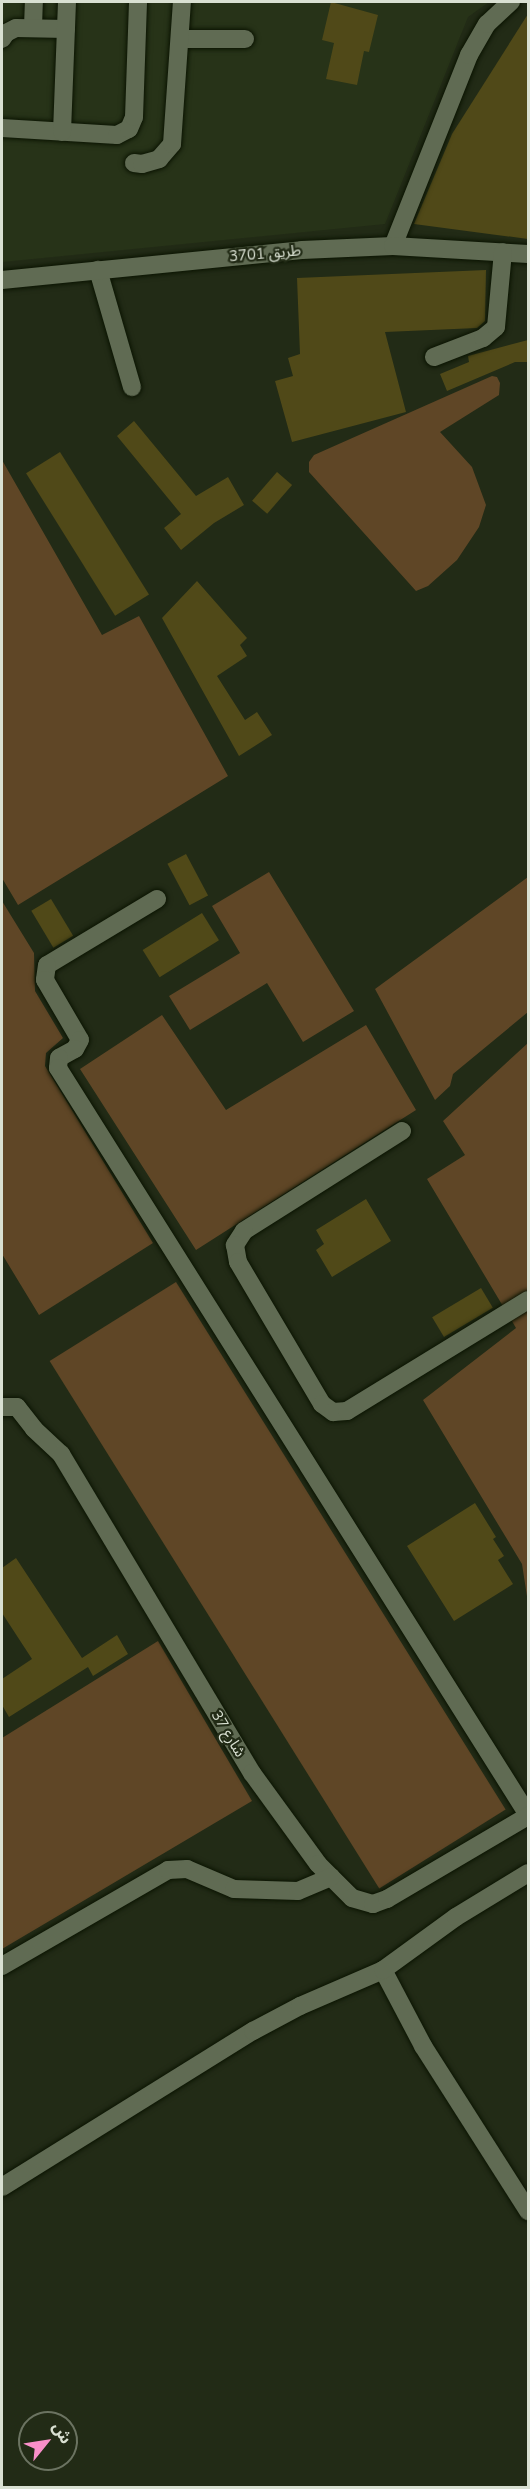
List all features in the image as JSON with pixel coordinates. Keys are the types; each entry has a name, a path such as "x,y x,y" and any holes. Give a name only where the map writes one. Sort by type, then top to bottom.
{"street":[{"path":"33,27 34,2"},
{"path":"62,132 67,2"},
{"path":"2,128 117,135 129,129 132,123 138,2"},
{"path":"134,163 142,164 159,159 172,144 182,2"},
{"path":"393,246 469,55 487,24 511,2"},
{"path":"2,39 11,30 33,27 66,29"},
{"path":"181,39 245,39"},
{"name":"طريق 3701","path":"2,280 302,250 393,246 528,254"},
{"path":"434,357 488,336 496,327 503,252"},
{"path":"98,270 132,387"},
{"path":"157,899 47,965 45,980 80,1040 75,1049 59,1058 58,1068 528,1816"},
{"path":"402,1131 244,1231 235,1245 238,1262 322,1404 333,1412 347,1411 528,1300"},
{"name":"شارع 37","path":"2,1407 17,1407 34,1430 61,1454 252,1773 282,1817 331,1877 358,1902 380,1902 528,1816"},
{"path":"2,1966 168,1869 187,1869 234,1889 298,1891 331,1877"},
{"path":"2,2187 253,2031 300,2006 383,1970 456,1917 528,1873"},
{"path":"383,1970 423,2046 528,2211"}],"shaded area":[{"path":"2,2 489,2 468,17 385,224 2,262"},
{"path":"492,376 497,377 500,383 499,395 440,432 472,467 486,505 479,527 457,560 428,586 416,591 309,472 309,462 314,455"},
{"path":"2,460 102,635 139,616 228,776 18,905 2,878"},
{"path":"269,872 354,1011 303,1042 267,983 190,1030 169,996 240,953 212,906"},
{"path":"528,877 528,1012 453,1074 450,1086 435,1100 375,989"},
{"path":"2,901 34,953 35,991 63,1038 46,1053 45,1066 153,1243 39,1315 2,1254"},
{"path":"162,1015 226,1110 366,1025 416,1110 196,1250 80,1069"},
{"path":"528,1043 528,1603 522,1564 423,1400 516,1328 427,1179 465,1155 443,1121"},
{"path":"176,1282 506,1809 379,1888 50,1361"},
{"path":"158,1641 252,1801 2,1949 2,1738"}],"building":[{"path":"331,2 378,15 369,52 364,51 357,85 326,79 334,43 322,40"},
{"path":"528,14 528,239 414,224 452,134"},
{"path":"486,270 485,321 477,328 385,332 406,412 292,442 275,381 293,376 288,358 300,354 297,278"},
{"path":"528,340 528,362 515,362 447,391 440,374 469,362 468,356"},
{"path":"134,421 196,496 228,477 244,505 214,523 181,550 164,528 181,514 117,436"},
{"path":"60,452 149,594 115,616 26,473"},
{"path":"277,472 292,485 267,514 252,501"},
{"path":"197,581 247,638 240,645 247,656 217,676 245,720 257,712 272,735 239,756 162,618"},
{"path":"186,854 208,895 190,905 167,864"},
{"path":"51,899 73,936 53,948 31,911"},
{"path":"202,913 219,940 160,977 143,950"},
{"path":"366,1199 391,1241 332,1277 316,1250 324,1244 316,1230"},
{"path":"481,1288 493,1308 444,1337 432,1317"},
{"path":"475,1503 496,1537 493,1539 504,1556 498,1560 513,1584 454,1621 407,1546"},
{"path":"16,1558 82,1658 117,1635 128,1654 93,1676 88,1667 9,1717 2,1705 2,1679 32,1659 2,1613 2,1568"}]}
